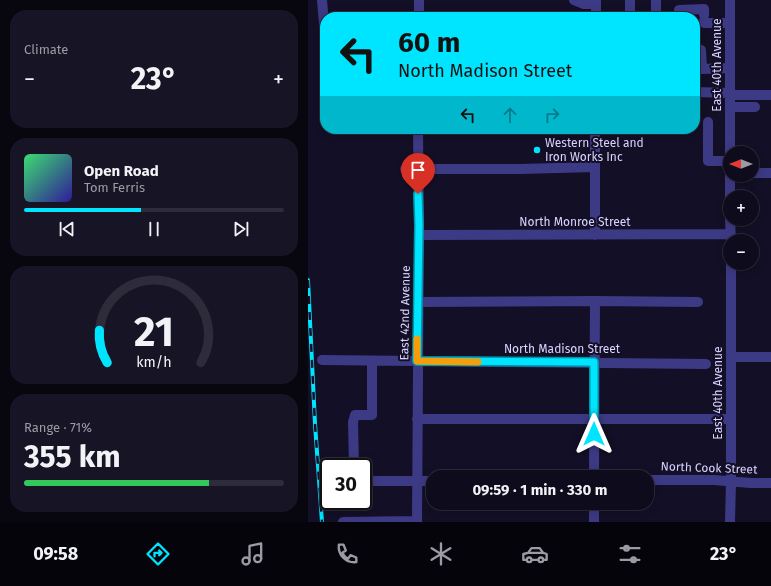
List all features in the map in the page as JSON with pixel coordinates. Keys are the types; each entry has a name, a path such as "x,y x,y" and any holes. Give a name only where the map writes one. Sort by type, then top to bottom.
{"street":[{"path":"322,0 323,12"},
{"path":"419,0 419,12"},
{"path":"574,0 584,4 596,2"},
{"path":"630,0 630,12"},
{"path":"656,0 656,12"},
{"name":"East 40th Avenue","path":"730,0 730,146"},
{"path":"679,10 704,9 704,23 730,23"},
{"path":"702,50 702,69 730,68"},
{"path":"700,92 771,95"},
{"path":"730,107 755,107"},
{"path":"708,122 708,161 723,161"},
{"name":"East 42nd Avenue","path":"417,522 419,235 418,134"},
{"path":"595,134 595,235"},
{"path":"405,169 520,169 595,167"},
{"path":"759,173 771,173"},
{"name":"North Monroe Street","path":"419,235 595,235 723,238"},
{"name":"East 40th Avenue","path":"730,522 731,270"},
{"path":"594,470 595,301"},
{"path":"418,302 698,302"},
{"path":"731,357 771,358"},
{"name":"North Madison Street","path":"322,360 706,364"},
{"path":"354,458 353,422 355,415 372,414 372,361"},
{"path":"417,419 731,419"},
{"path":"372,480 426,481"},
{"name":"North Cook Street","path":"654,480 714,480 771,483"},
{"path":"594,510 594,522"},
{"path":"343,522 417,522"}],"railway":[{"path":"308,280 315,424 322,522"}],"slow traffic":[{"path":"417,339 417,361 478,362"}],"place":[{"name":"Western Steel and Iron Works Inc","path":"537,150"}],"route":[{"path":"418,194 419,288 417,361 594,362 594,434"}]}
